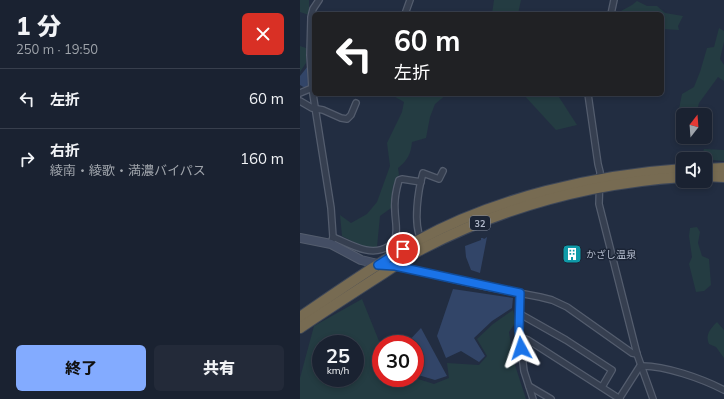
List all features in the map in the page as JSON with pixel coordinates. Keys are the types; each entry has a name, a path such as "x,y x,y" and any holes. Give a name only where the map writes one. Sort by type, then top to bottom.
{"highway":[{"path":"712,169 724,168"},
{"name":"32","path":"300,317 378,265 421,239 451,224 526,197 650,172 676,170"},
{"path":"712,176 724,177"},
{"name":"32","path":"300,328 421,250 455,233 494,218 599,183 676,177"}],"street":[{"path":"312,12 313,0"},
{"path":"313,9 319,0"},
{"path":"406,12 410,0"},
{"path":"611,12 614,0"},
{"path":"300,93 312,88 312,13"},
{"path":"313,96 330,208 332,240"},
{"path":"588,96 600,172 599,204 640,366 653,399"},
{"path":"300,101 312,108 323,110 347,119 351,115 356,103"},
{"path":"421,239 418,232 417,220 420,182 423,174 439,179 443,171"},
{"path":"300,238 332,240 363,249 377,251 383,250 393,243 396,233 394,210 396,190 399,180 402,178 420,182"},
{"path":"332,240 362,260 378,265 395,266 540,296 562,305 632,353 637,354"},
{"path":"520,293 520,337 524,371 532,399"},
{"path":"520,314 566,340 612,370 602,388"},
{"path":"520,337 528,340 620,399 640,366"},
{"path":"640,366 653,366 687,375 708,381 724,390"},
{"path":"529,386 550,399"}],"green space":[{"path":"300,0 309,0 309,15 300,12"},
{"path":"494,0 521,0 518,12 492,12"},
{"path":"637,1 647,6 657,6 664,12 621,11"},
{"path":"664,12 683,16 678,26 679,30 664,29"},
{"path":"719,28 724,31 724,42 720,59 724,65 724,81 718,77 699,103 698,108 679,108 682,94 694,87 707,48 714,47"},
{"path":"300,46 306,48 306,63 300,72"},
{"path":"394,96 445,96 435,104 430,117 426,138 412,142 408,157 398,168 399,175 393,185 391,208 380,216 377,247 363,247 342,236 340,215 351,223 367,214 377,202 390,166 387,143 402,112 404,102"},
{"path":"525,96 558,96 577,125 556,130"},
{"path":"704,149 724,150 724,161 712,160 712,152 703,152"},
{"path":"697,227 700,232 698,243 702,256 709,259 711,285 704,291 696,292 689,264 692,257 689,236 690,228"},
{"path":"362,299 377,335 372,335 372,387 424,387 424,381 434,384 449,378 447,363 479,365 487,356 477,339 493,324 513,310 516,322 509,332 513,359 526,399 300,399 300,378 314,326"},
{"path":"717,322 724,330 724,358 716,347 709,344 708,341 709,332"}],"water":[{"path":"308,66 309,86 305,88 300,85 300,76"},
{"path":"487,237 480,273 471,270 466,257 465,246 483,238 484,239"},
{"path":"453,289 513,298 512,308 492,321 474,338 485,356 479,362 461,351 446,358 437,336"},
{"path":"421,328 447,376 435,380 424,377 424,335 414,335"}],"place":[{"name":"かざし温泉","path":"572,254"}],"route":[{"path":"403,249 378,265 395,266 520,293 519,331 521,348"}]}
